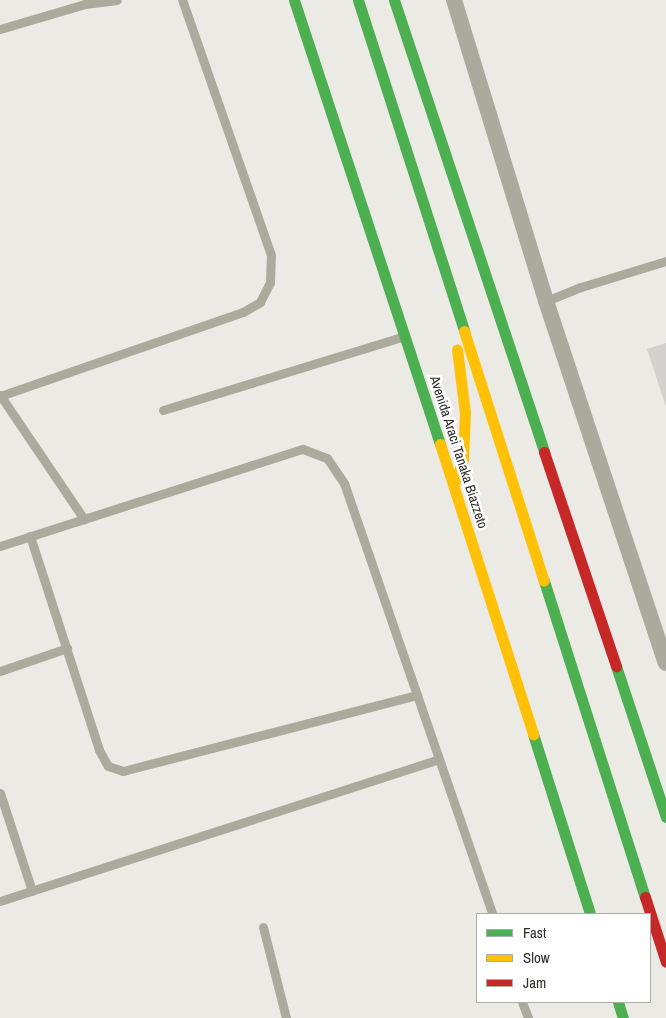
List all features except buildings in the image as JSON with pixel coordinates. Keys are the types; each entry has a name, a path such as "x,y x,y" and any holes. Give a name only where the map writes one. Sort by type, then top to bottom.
{"main road":[{"name":"Avenida Araci Tanaka Biazzeto","path":"294,0 406,336 590,913"},
{"path":"358,0 650,913"},
{"path":"394,0 665,814"},
{"path":"450,288 464,413 463,459 454,486"},
{"path":"651,915 666,962"},
{"path":"618,1003 623,1018"}],"street":[{"path":"454,0 546,301 666,663"}],"lane":[{"path":"0,29 85,4 117,0"},
{"path":"84,519 0,395 242,312 260,302 270,282 271,255 182,0"},
{"path":"546,301 666,261"},
{"path":"163,410 406,336"},
{"path":"0,546 303,449 327,458 344,483 492,913"},
{"path":"30,536 99,750 108,766 122,771 417,695"},
{"path":"0,671 67,648"},
{"path":"0,901 439,759"},
{"path":"0,793 32,891"},
{"path":"263,927 286,1018"},
{"path":"522,1003 528,1018"}],"traffic: fast":[{"path":"294,0 440,444"},
{"path":"358,0 464,331"},
{"path":"394,0 544,452"},
{"path":"544,581 645,897"},
{"path":"616,666 666,817"},
{"path":"533,734 590,913"},
{"path":"618,1003 623,1018"}],"traffic: slow":[{"path":"464,331 544,581"},
{"path":"454,485 463,459 465,413 457,349"},
{"path":"440,444 533,734"}],"traffic: jam":[{"path":"544,452 616,666"},
{"path":"645,897 650,913"},
{"path":"651,916 666,962"}]}
